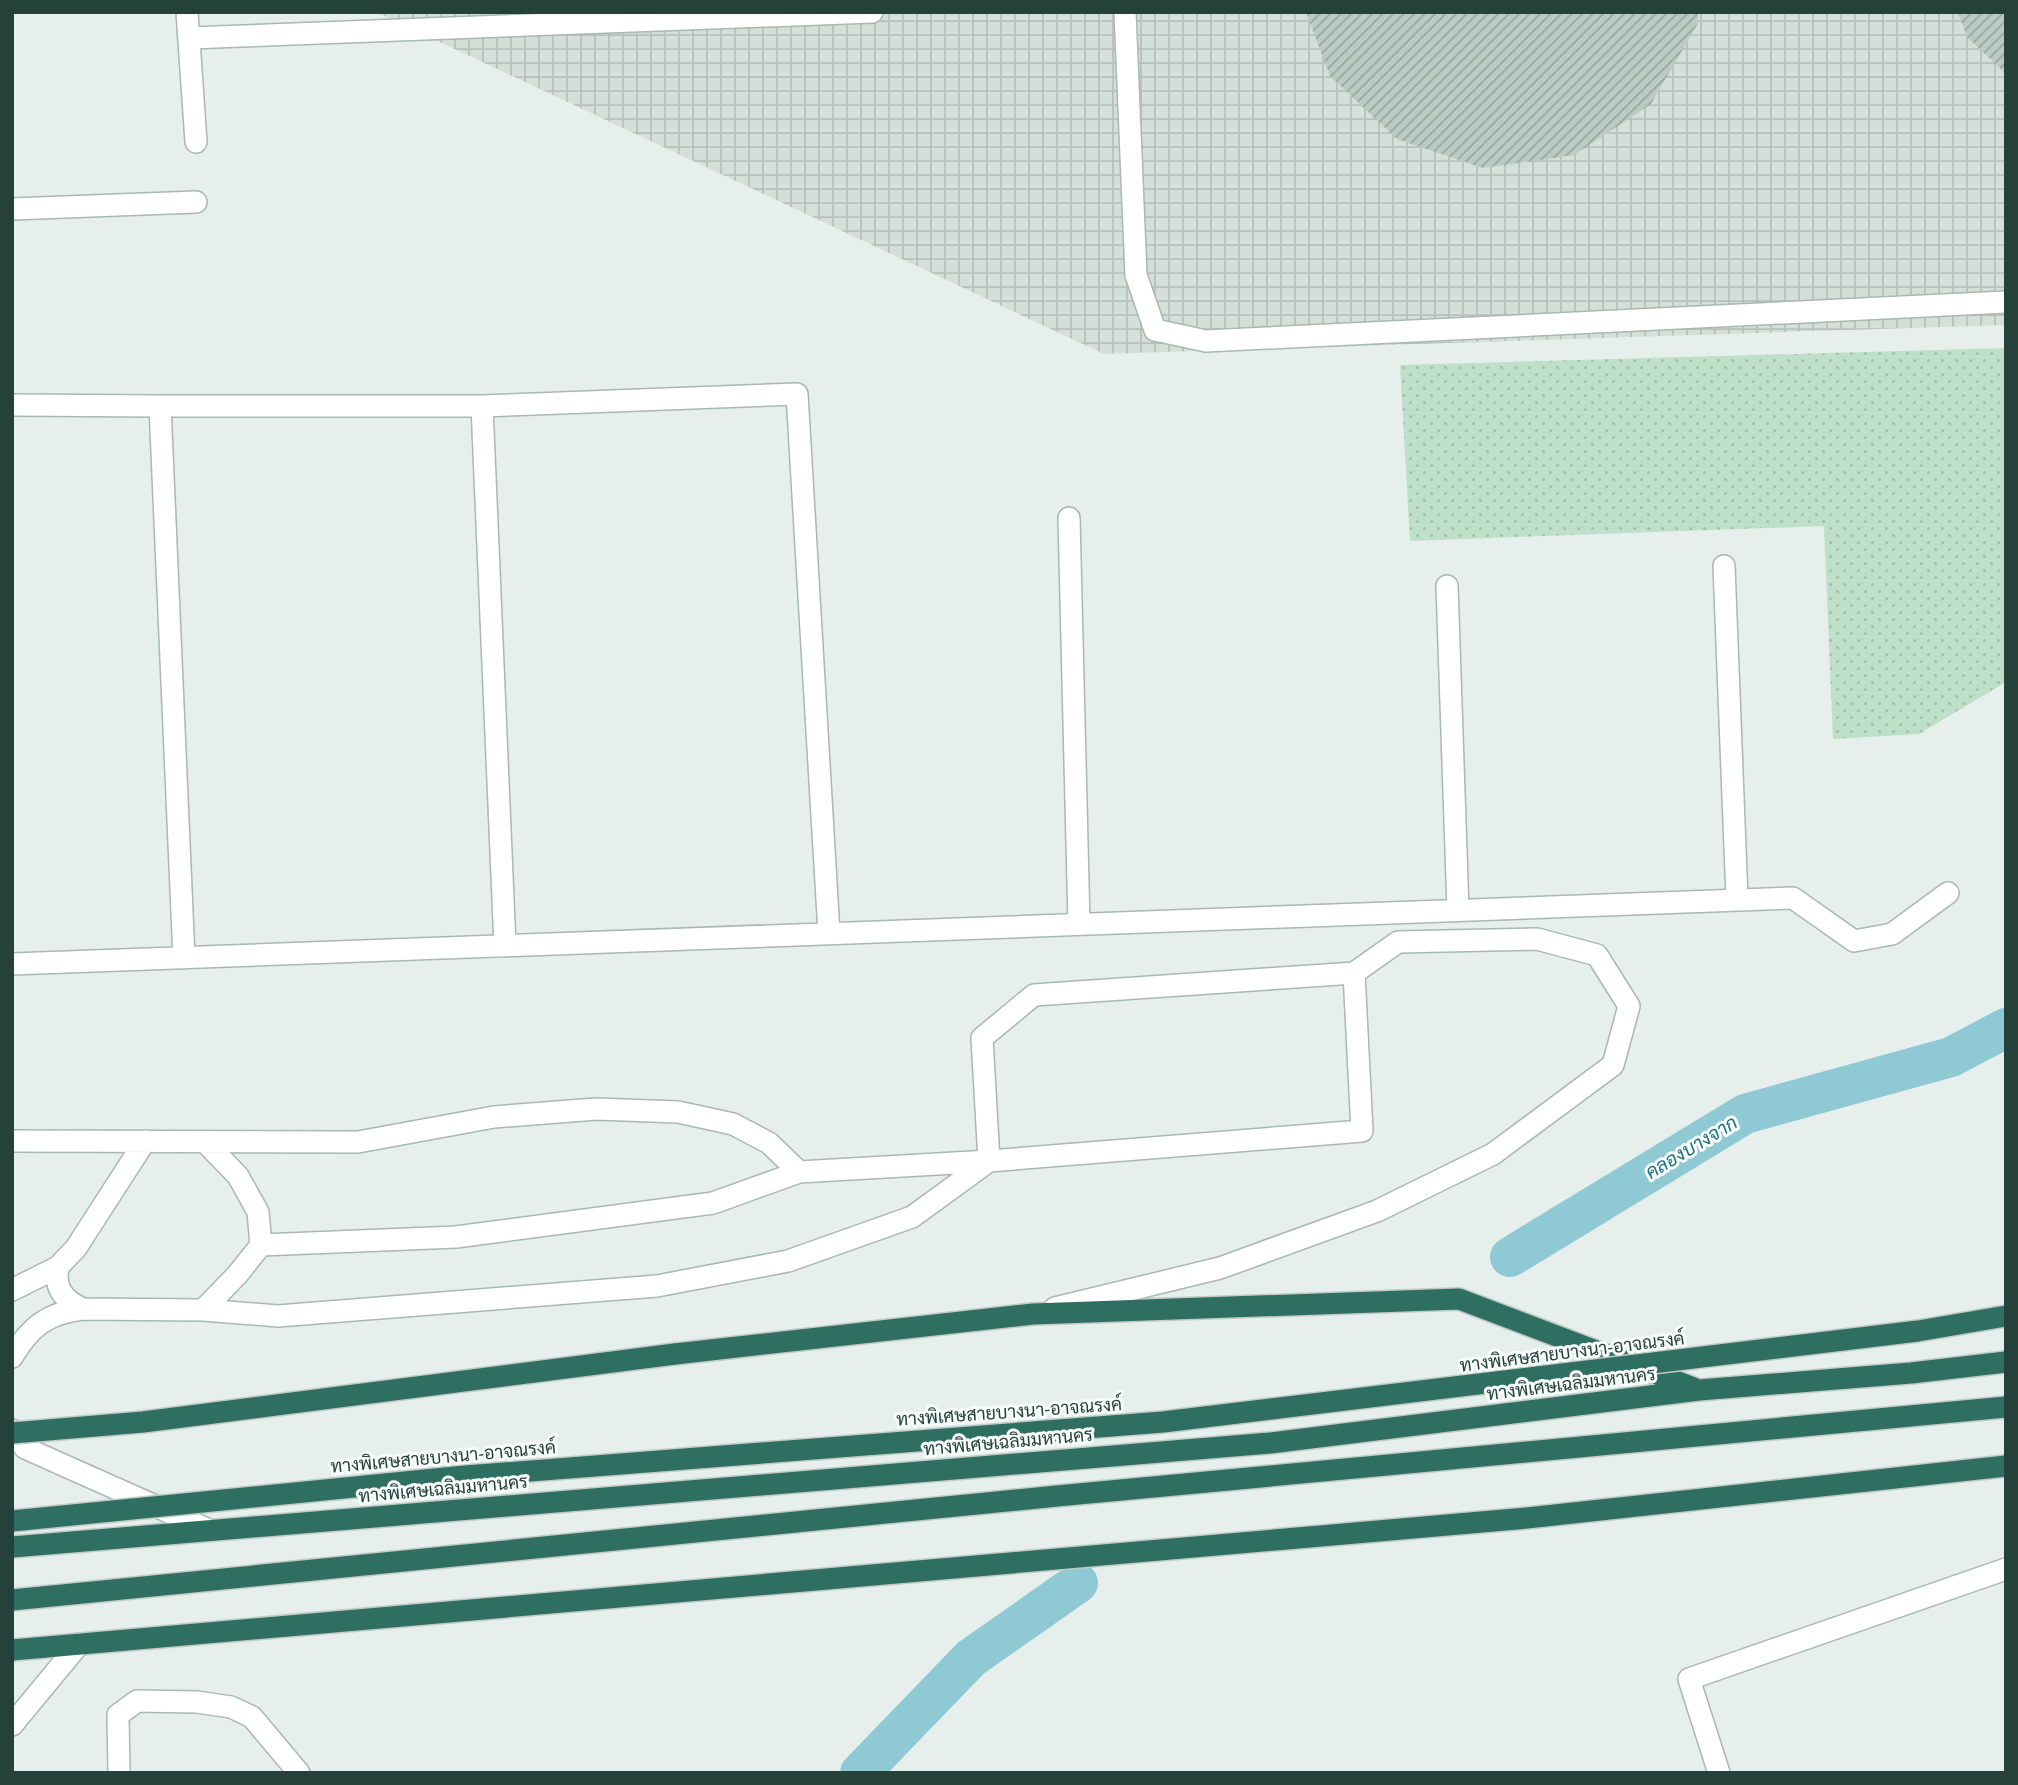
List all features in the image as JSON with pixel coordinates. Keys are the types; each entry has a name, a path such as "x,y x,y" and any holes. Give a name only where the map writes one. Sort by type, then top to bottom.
{"highway":[{"path":"12,1432 157,1420 675,1354 1033,1314 1459,1299 1699,1390"},
{"name":"ทางพิเศษสายบางนา-อาจณรงค์","path":"12,1521 465,1476 1163,1422 1918,1331 2006,1316"},
{"name":"ทางพิเศษเฉลิมมหานคร","path":"12,1546 1270,1443 1699,1390 1912,1373 2006,1362"},
{"path":"12,1600 1043,1497 2006,1407"},
{"path":"12,1650 1527,1518 2006,1466"}],"street":[{"path":"187,12 196,142"},
{"path":"189,38 872,12"},
{"path":"1125,12 1136,275 1155,330 1206,341 2006,302"},
{"path":"12,209 196,202"},
{"path":"12,405 482,405 796,394 829,933"},
{"path":"482,405 505,946"},
{"path":"160,406 184,958"},
{"path":"1069,518 1079,924"},
{"path":"1724,566 1737,899"},
{"path":"1447,586 1458,910"},
{"path":"12,964 1793,898 1854,941 1892,934 1948,893"},
{"path":"989,1161 982,1038 1034,995 1354,973 1398,942 1537,939 1597,955 1629,1006 1613,1065 1493,1154 1377,1211 1220,1268 1033,1314"},
{"path":"261,1245 456,1237 713,1203 799,1172 989,1161 1362,1131 1354,973"},
{"path":"12,1141 358,1143 494,1117 596,1109 678,1112 733,1124 769,1143 799,1172"},
{"path":"12,1290 58,1267 76,1248 145,1141"},
{"path":"203,1310 261,1245 258,1212 238,1176 205,1142"},
{"path":"12,1357 25,1336 49,1317 64,1311 203,1310 278,1316 670,1284 788,1261 912,1217 989,1161"},
{"path":"58,1267 55,1281 60,1291 71,1304 83,1309"},
{"path":"12,1432 25,1448 209,1530"},
{"path":"1719,1773 1689,1679 2006,1569"},
{"path":"12,1725 79,1644"},
{"path":"118,1773 118,1715 137,1702 197,1702 231,1707 252,1717 299,1773"}],"shaded area":[{"path":"376,12 2006,12 2006,325 1104,354"}],"green space":[{"path":"2006,348 2006,682 1919,734 1833,739 1824,526 1410,541 1400,365"}],"building":[{"path":"1306,12 1698,12 1697,25 1651,104 1574,155 1483,168 1397,139 1330,76"},
{"path":"1958,12 2006,12 2006,74 1967,37"}],"waterway":[{"name":"คลองบางจาก","path":"1510,1257 1745,1114 1951,1057 2006,1028"},
{"path":"860,1773 971,1658 1078,1583"}]}
